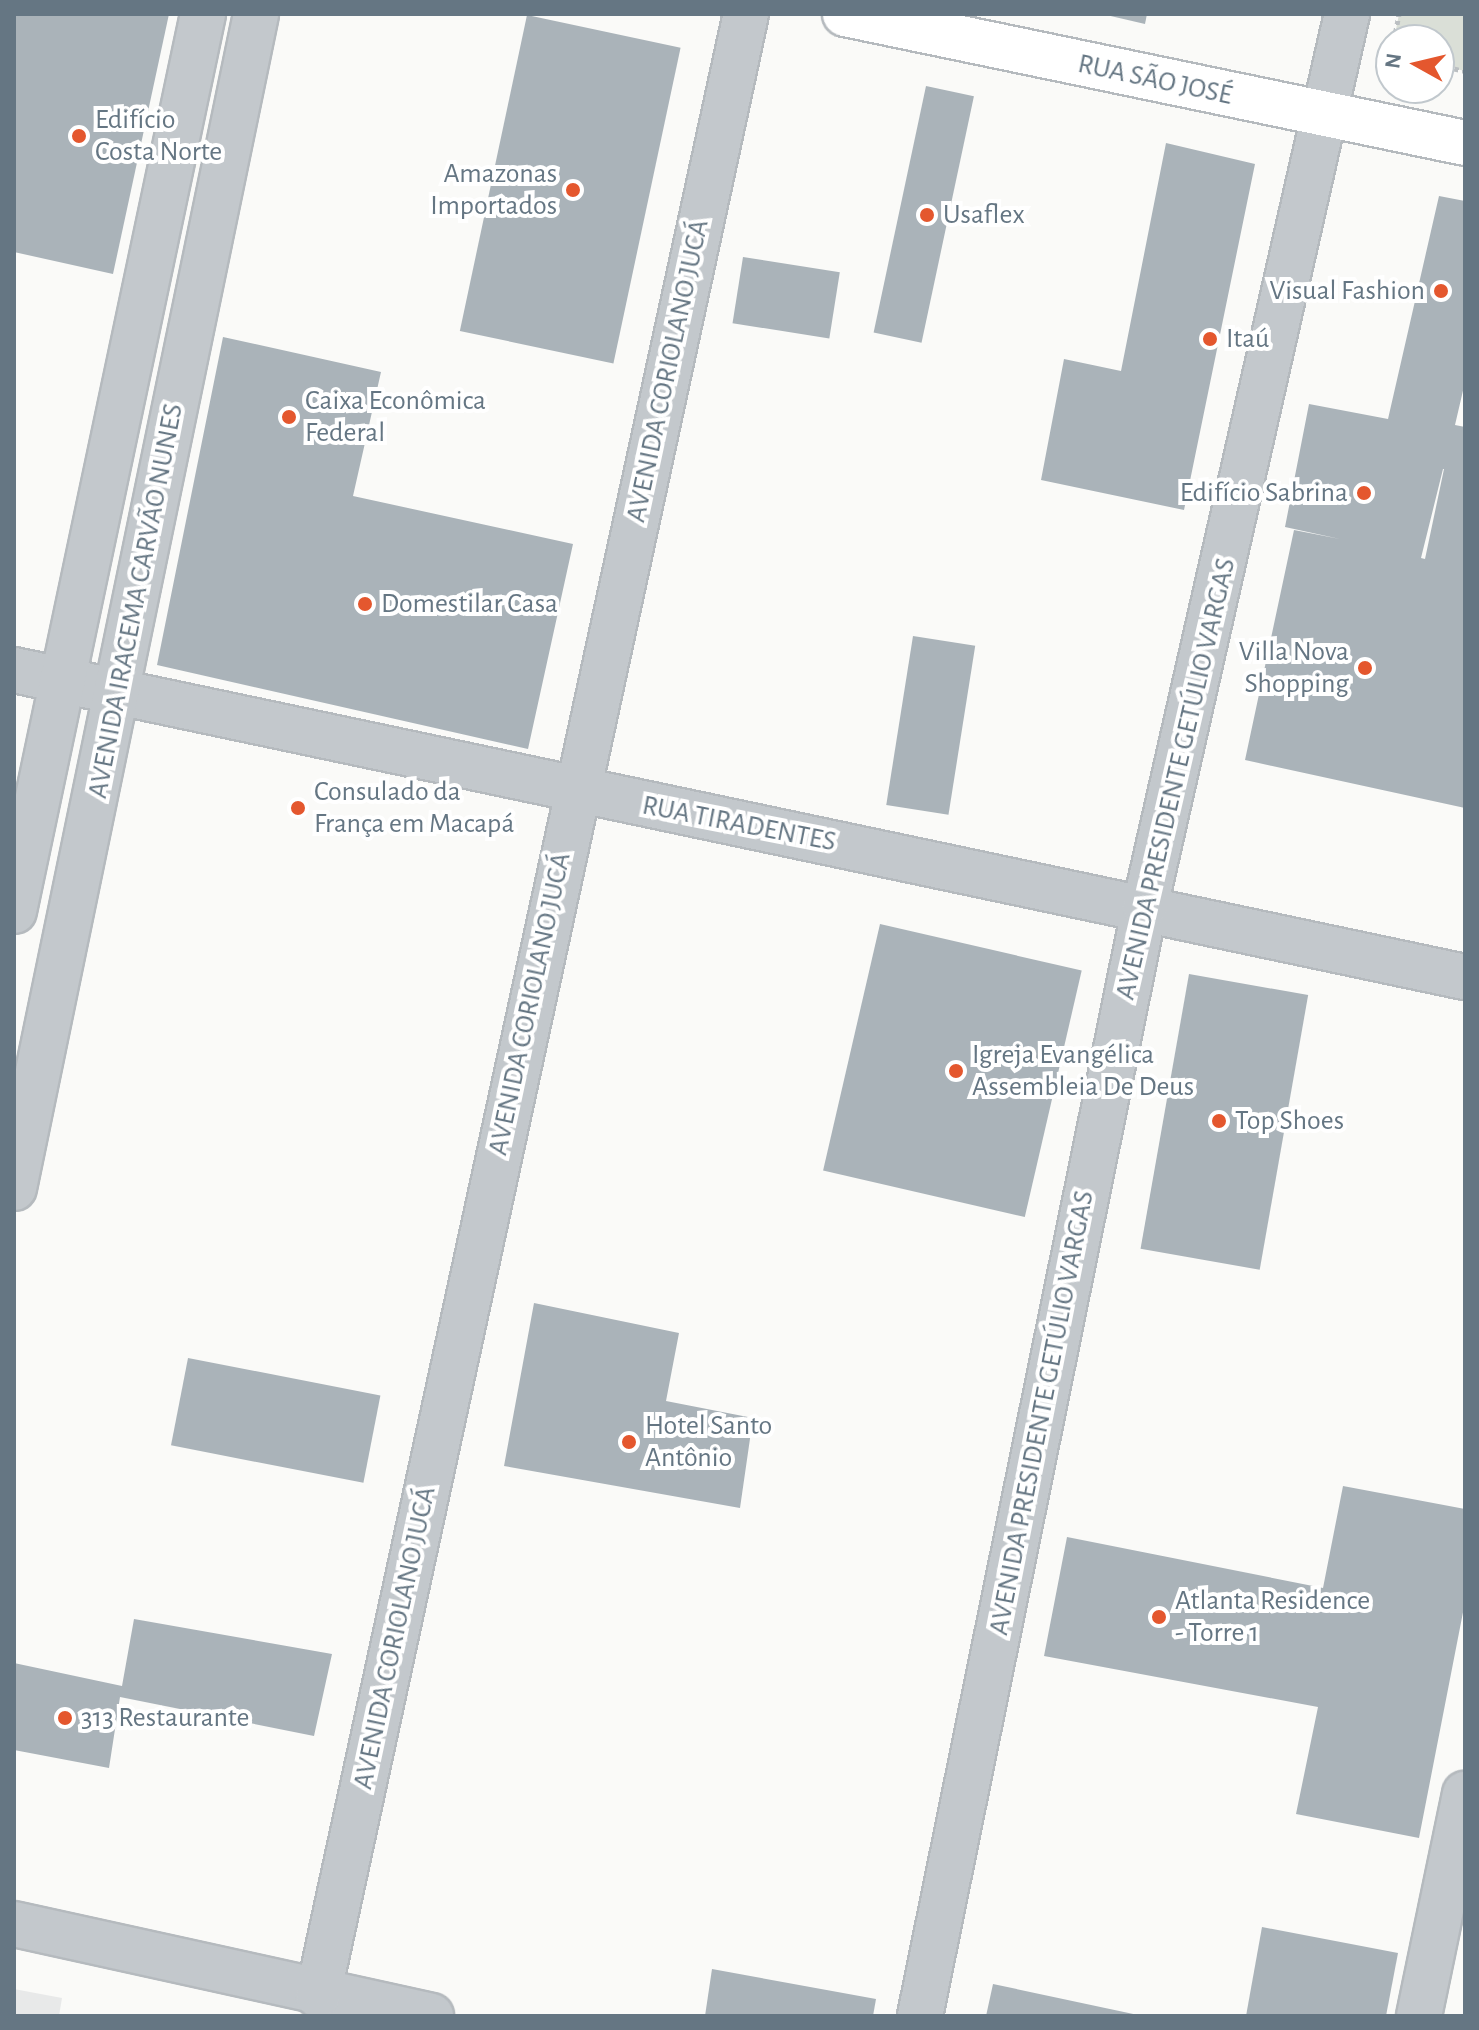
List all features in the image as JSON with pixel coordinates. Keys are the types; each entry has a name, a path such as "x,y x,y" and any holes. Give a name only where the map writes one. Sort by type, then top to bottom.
{"main road":[{"name":"RUA SÃO JOSÉ","path":"845,14 1465,143"}],"street":[{"name":"AVENIDA IRACEMA CARVÃO NUNES","path":"14,911 203,14"},
{"name":"AVENIDA IRACEMA CARVÃO NUNES","path":"14,1188 121,693 256,14"},
{"name":"AVENIDA CORIOLANO JUCÁ","path":"318,1995 575,791 746,14"},
{"name":"AVENIDA PRESIDENTE GETÚLIO VARGAS","path":"920,2016 1145,906 1347,14"},
{"name":"RUA TIRADENTES","path":"14,670 575,791 1145,906 1465,977"},
{"path":"1419,2016 1465,1794"},
{"path":"14,1924 318,1995 431,2016"}],"shaded area":[{"path":"1399,14 1465,14 1465,71 1455,69 1455,24 1397,24"},
{"path":"14,1989 62,1998 59,2016 14,2016"}],"building":[{"name":"Edifício Costa Norte","path":"15,14 169,14 113,274 14,252"},
{"path":"1102,14 1147,14 1145,24"},
{"name":"Amazonas Importados","path":"527,15 681,48 613,364 460,331"},
{"name":"Usaflex","path":"926,86 974,96 922,343 874,332"},
{"path":"1166,143 1255,164 1184,510 1041,480 1064,359 1121,371"},
{"name":"Villa Nova Shopping","path":"1439,196 1465,201 1465,382 1455,425 1465,427 1465,808 1245,760 1294,530 1340,539 1285,527 1309,404 1388,419","holes":["1444,469 1425,559 1421,558"]},
{"path":"743,257 840,272 829,339 733,323"},
{"name":"Domestilar Casa","path":"223,337 381,372 353,496 573,544 528,749 157,665"},
{"path":"913,636 975,646 948,815 886,805"},
{"name":"Igreja Evangélica Assembleia De Deus","path":"880,924 1082,971 1025,1217 823,1171"},
{"name":"Top Shoes","path":"1189,974 1308,995 1260,1270 1141,1249"},
{"name":"Hotel Santo Antônio","path":"534,1303 679,1333 666,1401 753,1418 740,1508 504,1466"},
{"path":"188,1358 380,1395 363,1483 171,1445"},
{"path":"1343,1486 1465,1509 1465,1602 1419,1838 1296,1814 1318,1707 1044,1656 1067,1537 1323,1588"},
{"path":"134,1619 332,1654 314,1736 120,1697 109,1768 14,1750 14,1663 122,1686"},
{"path":"1262,1927 1398,1953 1386,2016 1246,2016"},
{"path":"712,1969 876,1999 873,2016 705,2016"},
{"path":"993,1984 1138,2015 1138,2016 986,2016"}],"place":[{"name":"Edifício Costa Norte","path":"79,136"},
{"name":"Amazonas Importados","path":"573,190"},
{"name":"Usaflex","path":"927,215"},
{"name":"Visual Fashion","path":"1441,291"},
{"name":"Itaú","path":"1210,339"},
{"name":"Caixa Econômica Federal","path":"289,417"},
{"name":"Edifício Sabrina","path":"1364,493"},
{"name":"Domestilar Casa","path":"365,604"},
{"name":"Villa Nova Shopping","path":"1365,668"},
{"name":"Consulado da França em Macapá","path":"298,808"},
{"name":"Igreja Evangélica Assembleia De Deus","path":"956,1071"},
{"name":"Top Shoes","path":"1219,1121"},
{"name":"Hotel Santo Antônio","path":"629,1442"},
{"name":"Atlanta Residence - Torre 1","path":"1159,1617"},
{"name":"313 Restaurante","path":"65,1718"}]}
